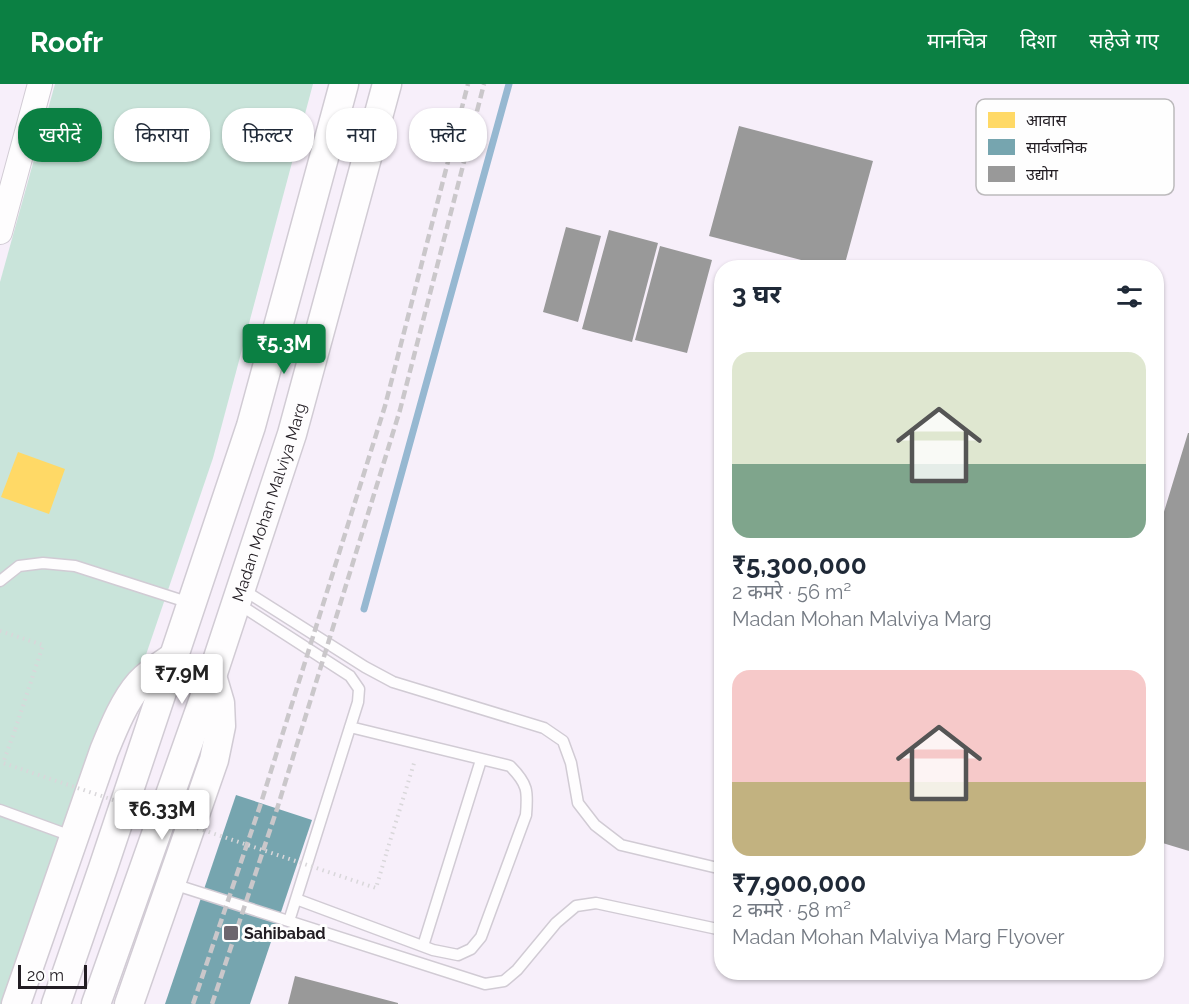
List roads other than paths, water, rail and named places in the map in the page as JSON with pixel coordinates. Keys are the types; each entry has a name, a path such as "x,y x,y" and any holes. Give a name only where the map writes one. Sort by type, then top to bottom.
{"main road":[{"path":"56,1004 251,426 344,84"},
{"name":"Madan Mohan Malviya Marg","path":"96,1004 212,676 292,434 387,84"},
{"path":"16,1004 115,724 140,683 175,656"},
{"path":"129,1004 217,749 221,726 220,703 212,676"}],"street":[{"path":"0,232 40,84"}],"lane":[{"path":"0,581 19,566 43,563 75,566 192,603"},
{"path":"239,596 350,676 359,689 358,702 289,921"},
{"path":"239,596 393,682 544,728 564,741 571,763 578,803 595,825 621,845 714,867"},
{"path":"296,899 423,946 458,955 471,949 481,937 526,815 528,794 522,778 510,766 350,727"},
{"path":"423,946 481,760"},
{"path":"0,810 74,837"},
{"path":"171,884 485,984 504,981 517,970 556,923 576,906 596,903 714,928"}],"waterway":[{"path":"364,609 509,84"}],"railway":[{"path":"193,1004 261,803 385,406 468,84"},
{"path":"212,1004 277,809 400,410 484,84"}],"place":[{"name":"Sahibabad","path":"231,933"}]}
